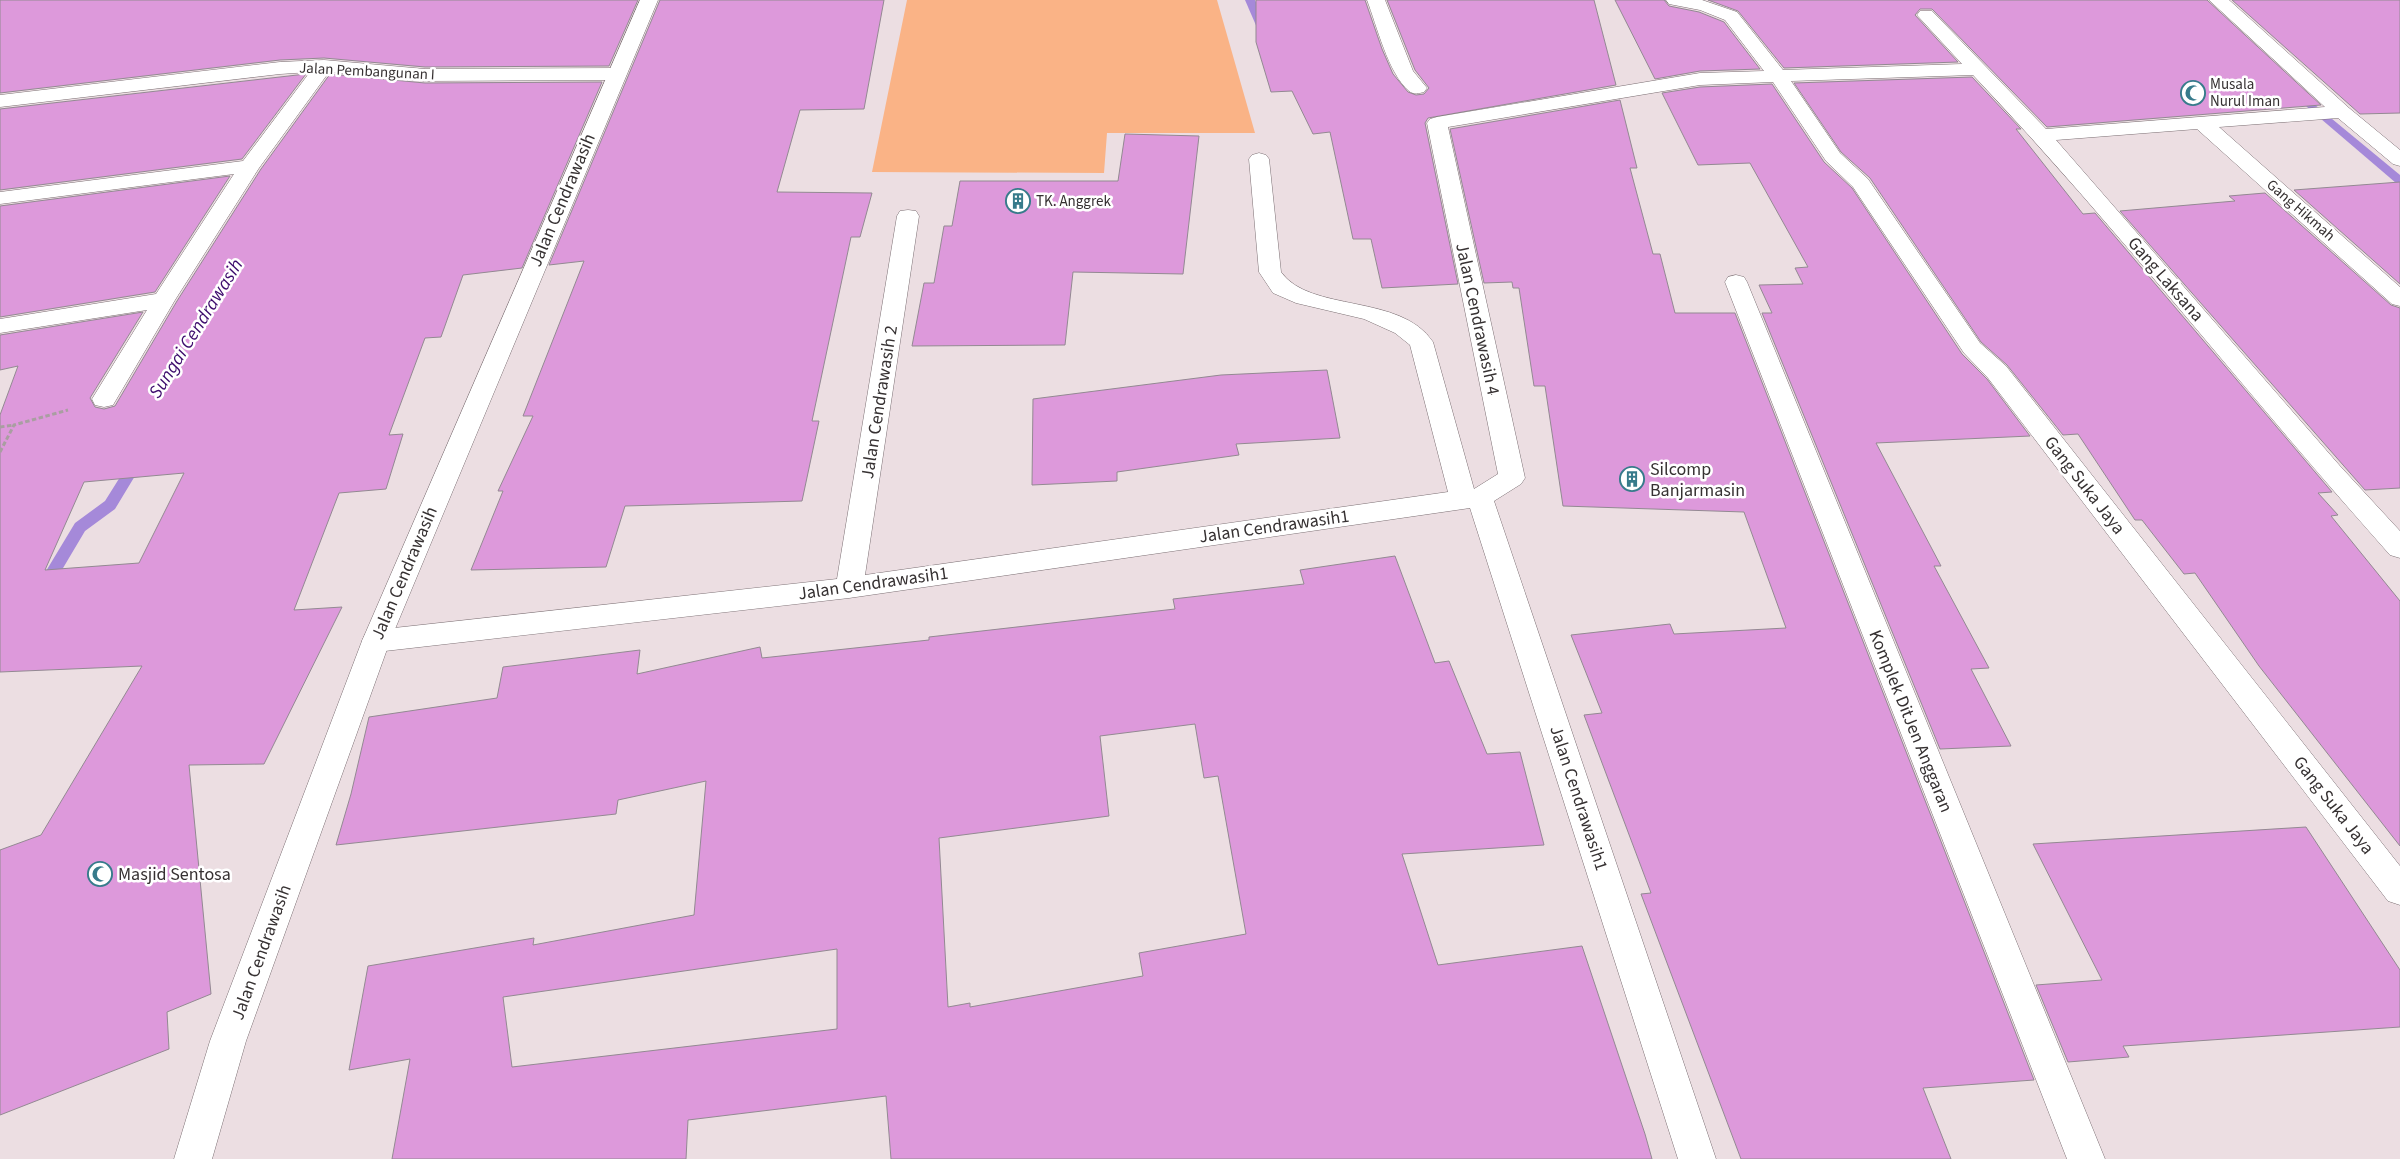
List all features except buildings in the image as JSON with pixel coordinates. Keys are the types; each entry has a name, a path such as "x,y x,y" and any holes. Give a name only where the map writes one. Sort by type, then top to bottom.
{"street":[{"name":"Jalan Cendrawasih","path":"193,1159 228,1041 376,641 649,0"},
{"path":"1376,0 1404,72 1417,88"},
{"name":"Gang Suka Jaya","path":"1674,0 1705,6 1731,16 1778,76 1833,157 1861,183 1972,348 2003,380 2209,642 2400,891"},
{"path":"2218,0 2335,112 2400,160"},
{"name":"Gang Laksana","path":"1926,15 2041,135 2331,472 2400,548"},
{"name":"Jalan Pembangunan I","path":"0,101 271,69 330,68 425,75 616,74"},
{"path":"104,399 164,300 250,166 330,68"},
{"path":"1778,76 1976,69"},
{"name":"Jalan Cendrawasih 4","path":"1471,497 1512,478 1437,123 1700,79 1778,76"},
{"path":"2041,135 2335,112"},
{"name":"Gang Hikmah","path":"2201,122 2400,299"},
{"path":"1259,160 1270,272 1281,288 1304,298 1371,314 1403,328 1421,342 1471,497"},
{"path":"0,198 250,166"},
{"name":"Jalan Cendrawasih 2","path":"849,588 908,216"},
{"name":"Komplek DitJen Anggaran","path":"1736,282 2086,1159"},
{"path":"0,326 164,300"},
{"name":"Jalan Cendrawasih1","path":"376,641 849,588 1471,497 1697,1159"}],"path":[{"path":"0,427 14,425 104,399"},
{"path":"0,452 14,425"}],"shaded area":[{"path":"907,0 1217,0 1255,133 1107,133 1104,173 872,172"}],"waterway":[{"path":"1250,0 1263,30"},
{"path":"2297,93 2400,181"},
{"name":"Sungai Cendrawasih","path":"45,586 80,527 110,505 137,461"}],"place":[{"name":"Musala Nurul Iman","path":"2193,93"},
{"name":"TK. Anggrek","path":"1018,201"},
{"name":"Silcomp Banjarmasin","path":"1632,479"},
{"name":"Masjid Sentosa","path":"100,874"}]}
